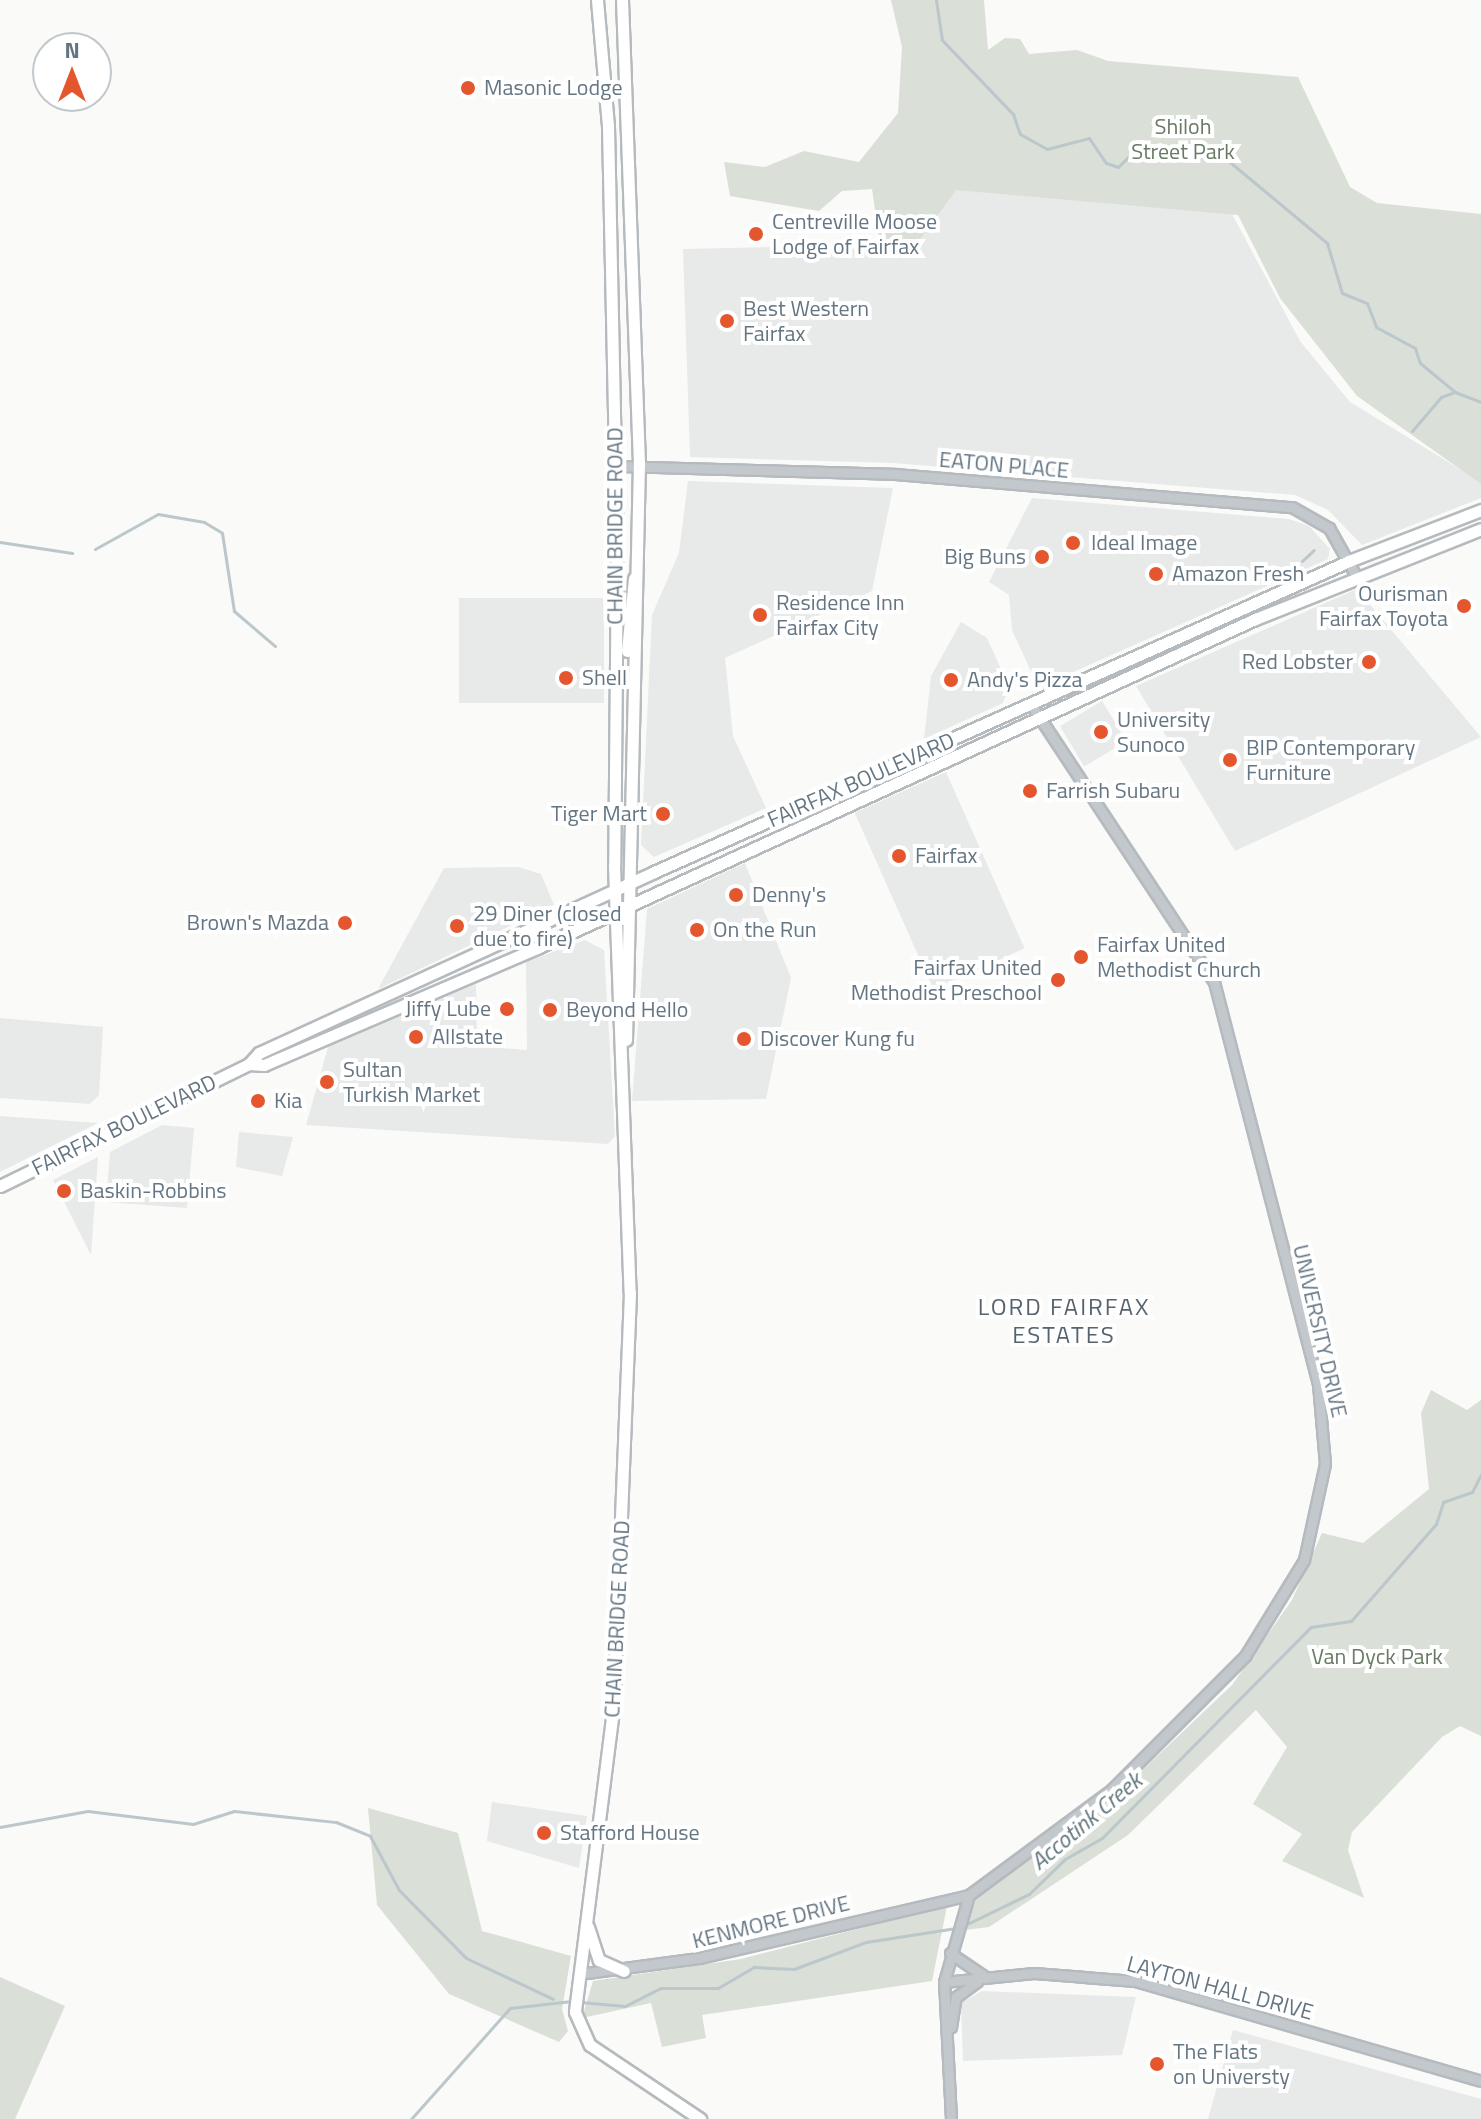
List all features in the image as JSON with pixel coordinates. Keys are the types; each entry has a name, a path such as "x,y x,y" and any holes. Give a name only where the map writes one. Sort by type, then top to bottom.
{"main road":[{"name":"CHAIN BRIDGE ROAD","path":"597,0 607,115 616,466 615,914 624,1053 630,1293 623,1556 613,1710 575,2012 590,2045 700,2119"},
{"name":"CHAIN BRIDGE ROAD","path":"622,0 639,463 639,566 624,1053"},
{"name":"FAIRFAX BOULEVARD","path":"0,1186 249,1064 271,1047 1349,561 1481,510"},
{"name":"FAIRFAX BOULEVARD","path":"249,1064 264,1065 615,914 1039,717 1356,576 1481,529"},
{"path":"614,709 625,691 630,591 639,566"},
{"path":"587,1908 596,1954 624,1971"}],"street":[{"name":"EATON PLACE","path":"616,466 639,463 909,474 1285,506 1322,521 1356,576"},
{"name":"UNIVERSITY DRIVE","path":"969,1895 1111,1790 1245,1656 1304,1560 1325,1464 1318,1384 1216,986 1031,704"},
{"path":"951,2119 944,1982 950,1950 969,1895"},
{"name":"KENMORE DRIVE","path":"578,1980 969,1895"},
{"path":"948,2042 956,1997 987,1977 950,1950"},
{"name":"LAYTON HALL DRIVE","path":"944,1982 1073,1973 1135,1981 1481,2081"}],"shaded area":[{"path":"913,180 1232,214 1300,341 1350,402 1481,482 1481,498 1362,545 1328,510 1295,495 893,463 690,457 683,249 877,245"},
{"path":"688,481 893,488 872,591 725,658 733,736 766,808 654,857 641,845 652,615 679,553"},
{"path":"1032,498 1289,519 1309,526 1330,549 1328,559 1051,682 1034,678 1012,630 1009,595 989,582"},
{"path":"1357,589 1481,737 1235,851 1136,686"},
{"path":"459,598 604,598 604,703 459,703"},
{"path":"961,622 987,638 1009,687 1003,703 924,739 931,676"},
{"path":"1102,701 1126,741 1084,767 1060,726"},
{"path":"946,772 1025,948 933,989 855,813"},
{"path":"745,863 791,978 766,1099 632,1101 647,909"},
{"path":"519,867 541,874 554,905 378,989 444,868"},
{"path":"585,940 604,950 615,1136 608,1144 306,1125 328,1047 476,984 477,1046 527,1050 526,962"},
{"path":"0,1018 103,1027 99,1095 90,1104 0,1098"},
{"path":"0,1116 98,1123 0,1172"},
{"path":"162,1125 194,1128 187,1208 106,1202 110,1152"},
{"path":"239,1132 293,1137 282,1176 236,1167"},
{"path":"98,1157 91,1255 53,1180"},
{"path":"492,1802 587,1816 579,1868 487,1841"},
{"path":"982,1991 1136,1997 1122,2055 963,2061 961,2003"},
{"path":"1233,2030 1481,2099 1481,2119 1208,2119"}],"green space":[{"name":"Shiloh Street Park","path":"891,0 984,0 988,50 1005,38 1020,39 1029,54 1077,50 1108,61 1298,77 1350,187 1377,203 1481,214 1481,484 1357,396 1280,298 1238,215 956,190 916,245 879,239 872,189 842,191 819,211 730,196 724,162 765,167 804,151 859,162 898,113 902,47"},
{"name":"Van Dyck Park","path":"1431,1390 1467,1410 1481,1400 1481,1736 1460,1726 1442,1737 1352,1832 1348,1850 1364,1898 1282,1861 1302,1834 1253,1804 1287,1747 1256,1710 1128,1835 989,1927 965,1930 977,1895 1092,1818 1232,1685 1292,1600 1322,1533 1363,1543 1429,1489 1421,1413"},
{"path":"368,1808 458,1833 482,1931 571,1956 562,2009 568,2031 559,2042 449,1994 377,1905"},
{"path":"947,1906 932,1981 702,2015 706,2038 662,2047 651,2003 582,2018 593,1981 741,1959"},
{"path":"0,1977 65,2006 15,2119 0,2119"}],"waterway":[{"path":"936,0 942,40 1013,114 1020,134 1047,149 1089,138 1106,163 1118,167 1141,144 1177,161 1203,150 1219,153 1327,243 1342,293 1367,303 1376,327 1415,348 1420,363 1455,392"},
{"path":"1412,431 1441,397 1455,392 1481,402"},
{"path":"95,549 158,514 204,522 222,533 234,611 275,646"},
{"path":"0,542 72,553"},
{"path":"1302,561 1314,550"},
{"name":"Accotink Creek","path":"963,1926 1029,1894 1065,1859 1102,1838 1311,1627 1351,1621 1436,1524 1443,1502 1472,1492 1481,1474"},
{"path":"0,1827 88,1811 193,1824 234,1811 336,1822 370,1836 399,1890 466,1958 553,1999"},
{"name":"Accotink Creek","path":"580,2002 625,2006 660,1988 718,1988 754,1967 794,1969 866,1942 956,1928"},
{"name":"Accotink Creek","path":"411,2119 510,2008 572,2001"}],"place":[{"name":"Masonic Lodge","path":"468,88"},
{"name":"Centreville Moose Lodge of Fairfax","path":"756,234"},
{"name":"Best Western Fairfax","path":"727,321"},
{"name":"Ideal Image","path":"1073,543"},
{"name":"Big Buns","path":"1042,557"},
{"name":"Amazon Fresh","path":"1156,574"},
{"name":"Ourisman Fairfax Toyota","path":"1464,606"},
{"name":"Residence Inn Fairfax City","path":"760,615"},
{"name":"Red Lobster","path":"1369,662"},
{"name":"Shell","path":"566,678"},
{"name":"Andy's Pizza","path":"951,680"},
{"name":"University Sunoco","path":"1101,732"},
{"name":"BIP Contemporary Furniture","path":"1230,760"},
{"name":"Farrish Subaru","path":"1030,791"},
{"name":"Tiger Mart","path":"663,814"},
{"name":"Fairfax","path":"899,856"},
{"name":"Denny's","path":"736,895"},
{"name":"Brown's Mazda","path":"345,923"},
{"name":"29 Diner (closed due to fire)","path":"457,926"},
{"name":"On the Run","path":"697,930"},
{"name":"Fairfax United Methodist Church","path":"1081,957"},
{"name":"Fairfax United Methodist Preschool","path":"1058,980"},
{"name":"Jiffy Lube","path":"507,1009"},
{"name":"Beyond Hello","path":"550,1010"},
{"name":"Allstate","path":"416,1037"},
{"name":"Discover Kung fu","path":"744,1039"},
{"name":"Sultan Turkish Market","path":"327,1082"},
{"name":"Kia","path":"258,1101"},
{"name":"Baskin-Robbins","path":"64,1191"},
{"name":"Stafford House","path":"544,1833"},
{"name":"The Flats on Universty","path":"1157,2064"}],"district":[{"name":"LORD FAIRFAX ESTATES","path":"1064,1321"}]}
